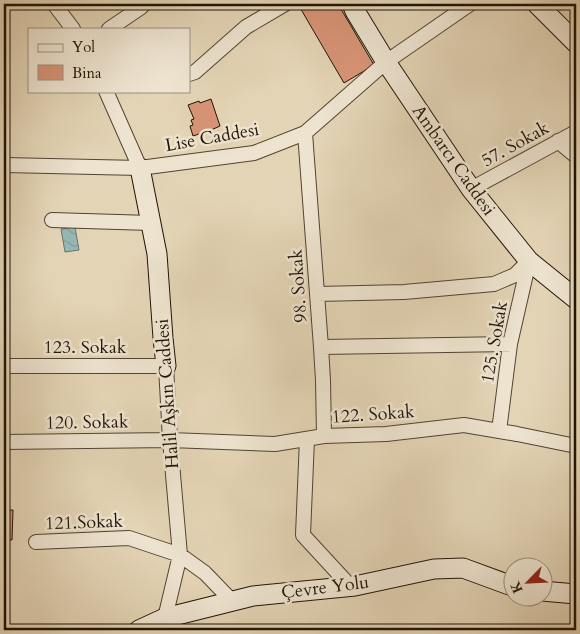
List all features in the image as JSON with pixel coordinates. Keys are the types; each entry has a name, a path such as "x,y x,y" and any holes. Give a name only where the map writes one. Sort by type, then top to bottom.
{"street":[{"path":"54,4 72,28"},
{"path":"110,28 144,4"},
{"path":"190,74 195,72 246,27 286,4"},
{"name":"Ambarcı Caddesi","path":"352,4 354,12 386,62 471,189 529,261 576,299"},
{"name":"Lise Caddesi","path":"4,165 140,168 254,152 305,133 386,62 470,4"},
{"path":"536,4 576,43"},
{"path":"106,92 140,168"},
{"name":"57. Sokak","path":"471,189 576,132"},
{"name":"98. Sokak","path":"305,133 318,294 324,436"},
{"path":"558,141 576,156"},
{"name":"Halil Aşkın Caddesi","path":"140,168 157,254 180,555 165,618"},
{"path":"52,220 151,223"},
{"path":"318,294 404,292 494,284 515,275 529,261"},
{"name":"125. Sokak","path":"499,431 510,344 529,261"},
{"path":"321,347 510,344"},
{"name":"123. Sokak","path":"4,366 166,366"},
{"name":"122. Sokak","path":"170,440 275,444 324,436 386,434 464,425 576,446"},
{"path":"307,439 303,535 350,586"},
{"name":"120. Sokak","path":"4,442 170,440"},
{"name":"121.Sokak","path":"36,542 129,538 180,555 205,573 232,602"},
{"name":"Çevre Yolu","path":"140,630 165,618 253,596 350,586 434,569 463,568 502,582"},
{"path":"552,592 576,594"}],"water":[{"path":"75,227 79,250 65,252 61,229"}],"building":[{"path":"303,4 338,4 374,65 344,83 299,6"},
{"path":"211,99 220,126 211,131 193,136 190,126 193,125 191,120 194,119 188,105"},
{"path":"4,304 6,304 6,342 4,342"},
{"path":"4,382 5,420 4,420"},
{"path":"4,510 13,510 12,540 4,539"}]}
